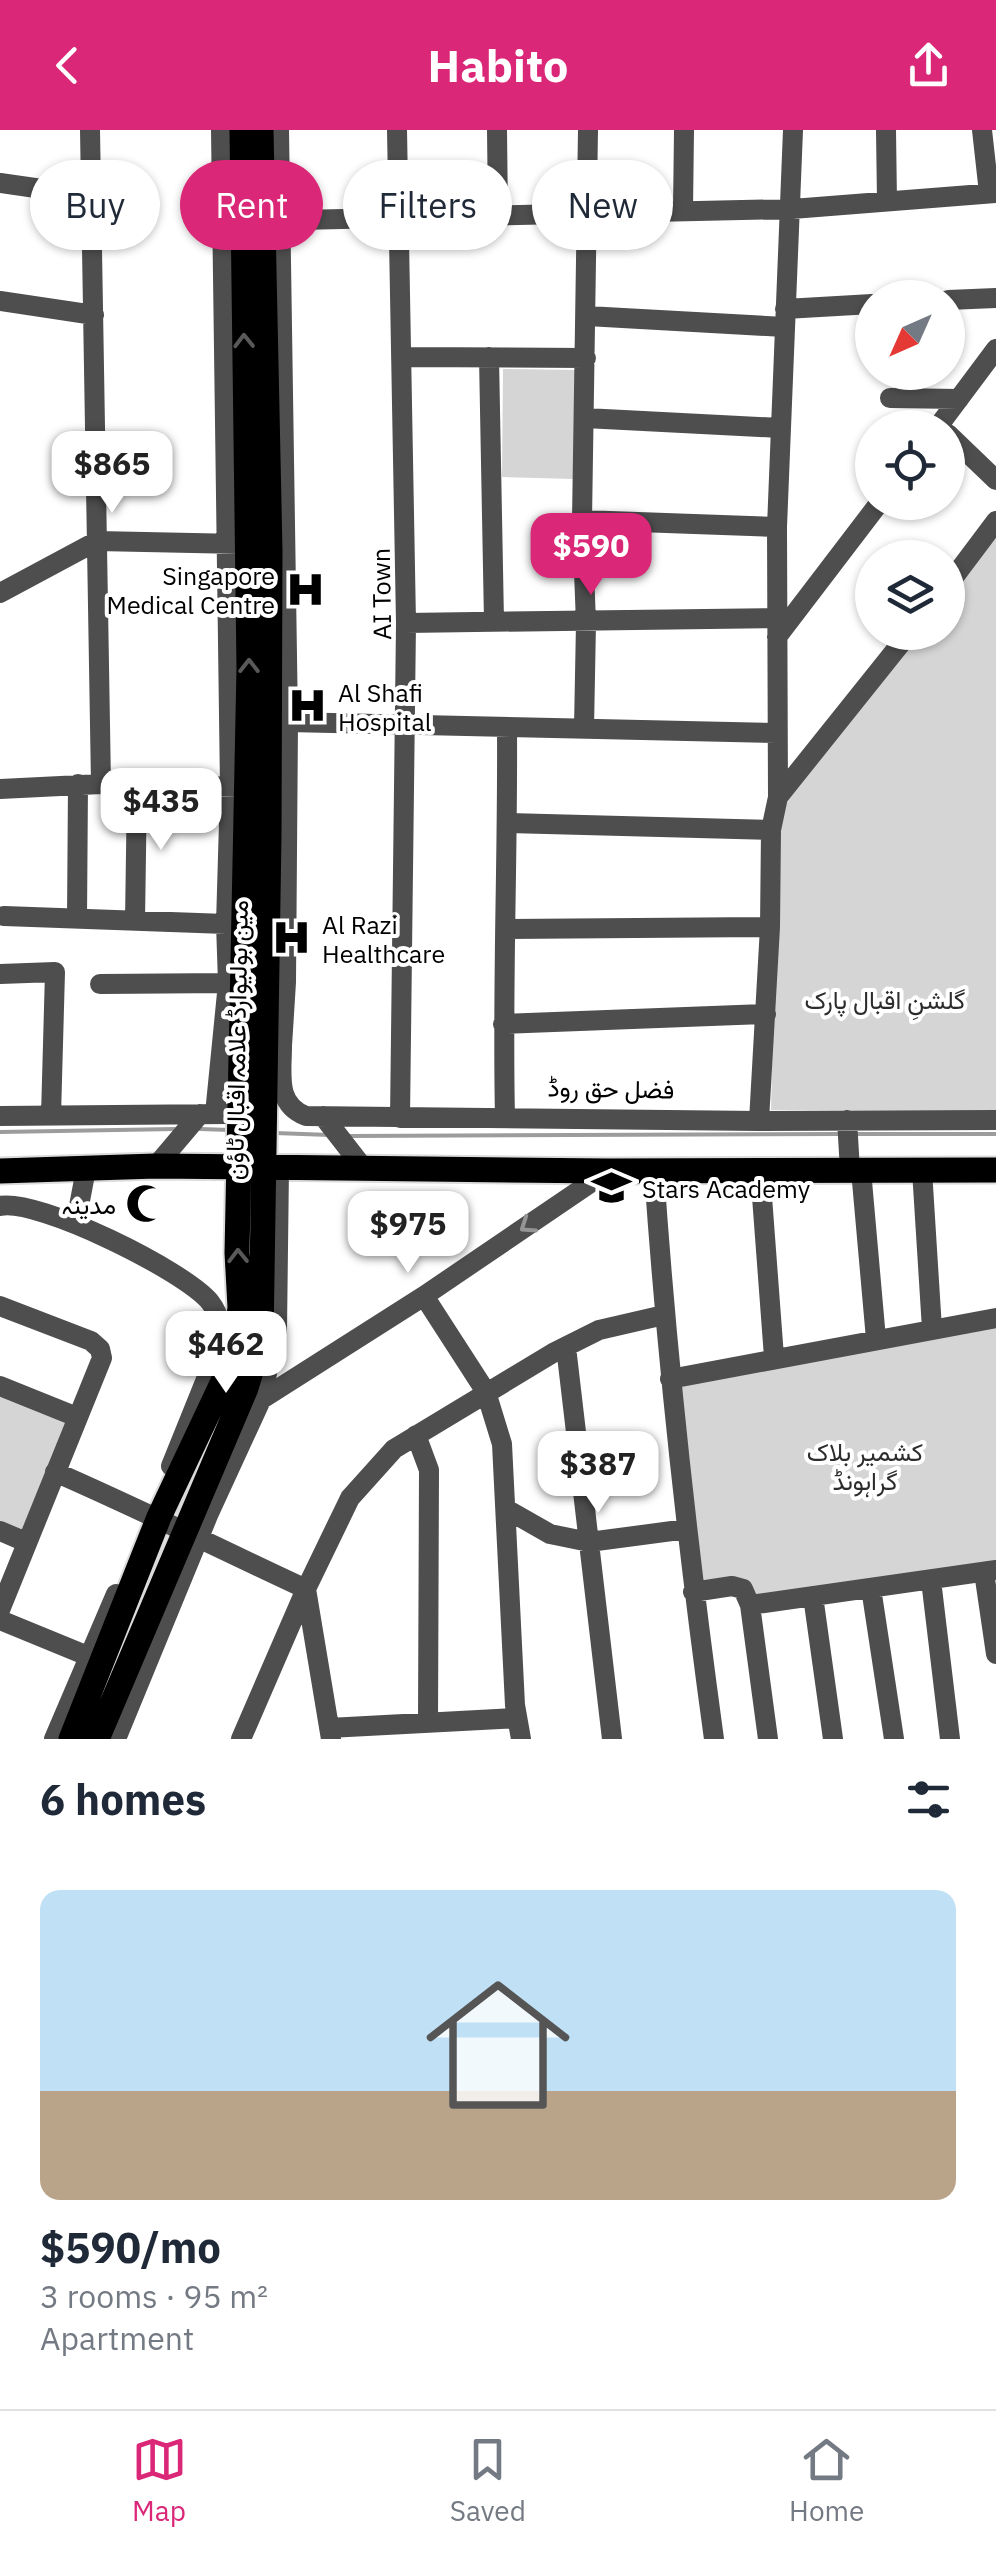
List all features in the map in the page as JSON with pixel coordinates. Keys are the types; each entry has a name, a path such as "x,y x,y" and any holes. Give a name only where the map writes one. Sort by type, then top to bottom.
{"main road":[{"name":"مین بولیوارڈ علامہ اقبال ٹاؤن","path":"242,130 249,160"},
{"name":"مین بولیوارڈ علامہ اقبال ٹاؤن","path":"261,130 261,160"},
{"name":"مین بولیوارڈ علامہ اقبال ٹاؤن","path":"97,1739 191,1536 260,1338 258,1162 226,1117 239,787 237,543 260,250"},
{"name":"مین بولیوارڈ علامہ اقبال ٹاؤن","path":"226,1117 273,1046 270,551 263,250"},
{"name":"فضل حق روڈ","path":"0,1171 86,1170 164,1156 608,1171 760,1170 851,1147 922,1170 996,1170"},
{"name":"مین بولیوارڈ علامہ اقبال ٹاؤن","path":"71,1739 96,1659 156,1515 235,1356 229,1312 258,1162"}],"street":[{"path":"90,130 90,160"},
{"path":"0,593 97,541 237,543 221,130"},
{"path":"273,160 279,130"},
{"name":"AI Town","path":"396,130 397,160"},
{"path":"497,130 497,160"},
{"path":"588,130 589,160"},
{"path":"683,210 684,130"},
{"path":"759,1121 771,830 778,797 777,527 793,130"},
{"path":"886,130 887,201"},
{"path":"673,210 792,209 993,193 982,130"},
{"path":"0,183 30,187"},
{"path":"92,250 101,784"},
{"path":"264,250 288,722 286,982 273,1046"},
{"name":"AI Town","path":"399,250 406,623 400,1118"},
{"path":"584,728 586,623 582,520 589,250"},
{"path":"965,299 996,298"},
{"path":"0,302 94,316"},
{"path":"587,316 784,318 855,307"},
{"path":"952,410 996,349"},
{"path":"402,357 586,358"},
{"path":"490,357 494,621"},
{"path":"890,398 959,399"},
{"path":"584,418 780,428"},
{"path":"965,451 996,480"},
{"path":"582,520 777,527"},
{"path":"777,627 865,520"},
{"path":"965,562 996,521"},
{"path":"406,623 777,627"},
{"path":"778,797 896,650"},
{"path":"288,722 777,733"},
{"path":"505,1117 507,728"},
{"path":"76,919 78,784"},
{"path":"136,921 137,784"},
{"path":"1,785 239,787 226,924 226,1117"},
{"path":"508,823 771,830"},
{"path":"4,916 226,924"},
{"path":"507,929 770,927"},
{"path":"0,974 55,972 50,1116"},
{"path":"100,984 228,983"},
{"path":"503,1024 766,1014"},
{"name":"فضل حق روڈ","path":"273,1046 286,1101 299,1113 328,1123 505,1117 759,1121 851,1147 996,1120"},
{"path":"0,1116 226,1117"},
{"path":"164,1156 226,1117"},
{"path":"328,1123 358,1160"},
{"path":"851,1147 876,1339"},
{"path":"116,1739 191,1536 260,1400 277,1329 258,1162"},
{"path":"76,1222 86,1170"},
{"path":"760,1170 774,1357"},
{"path":"922,1170 932,1329"},
{"path":"232,1417 424,1296 608,1171"},
{"path":"654,1171 670,1378 714,1739"},
{"path":"0,1206 25,1207 76,1222 193,1286 229,1312"},
{"path":"306,1589 330,1733 428,1723 519,1729 502,1444 486,1392 424,1296"},
{"path":"0,1306 90,1341 100,1349 102,1358 0,1610"},
{"path":"241,1739 350,1498 394,1449 566,1346 599,1330 664,1315"},
{"path":"670,1378 996,1318"},
{"path":"566,1346 612,1739"},
{"path":"0,1386 78,1417"},
{"path":"416,1435 429,1470 428,1723"},
{"path":"55,1472 156,1515 191,1536 306,1589"},
{"path":"506,1509 550,1534 589,1542 686,1529"},
{"path":"0,1531 26,1542"},
{"path":"750,1605 990,1571 996,1654"},
{"path":"931,1580 950,1739"},
{"path":"694,1592 732,1586 743,1589 750,1605 768,1739"},
{"path":"871,1588 894,1739"},
{"path":"813,1596 834,1739"},
{"path":"0,1620 96,1659 54,1739"}],"green space":[{"path":"503,369 575,370 574,479 502,477"},
{"name":"گلشنِ اقبال پارک","path":"996,520 996,1111 771,1110 778,797 895,650 965,650 965,560"},
{"name":"کشمیر بلاک ﮔﺮﺍﮨﻮﻧﮉ","path":"996,1318 996,1570 750,1605 746,1594 693,1592 670,1379"},
{"path":"0,1394 69,1423 23,1537 0,1527"}],"waterway":[{"path":"0,1132 175,1129"},
{"path":"200,1129 230,1130"},
{"path":"275,1133 330,1135"},
{"path":"350,1136 840,1134"},
{"path":"855,1134 996,1134"}],"place":[{"name":"Singapore Medical Centre","path":"305,589"},
{"name":"Al Shafi Hospital","path":"308,706"},
{"name":"Al Razi Healthcare","path":"292,938"},
{"name":"Stars Academy","path":"612,1188"},
{"name":"مدینہ","path":"146,1204"}]}
